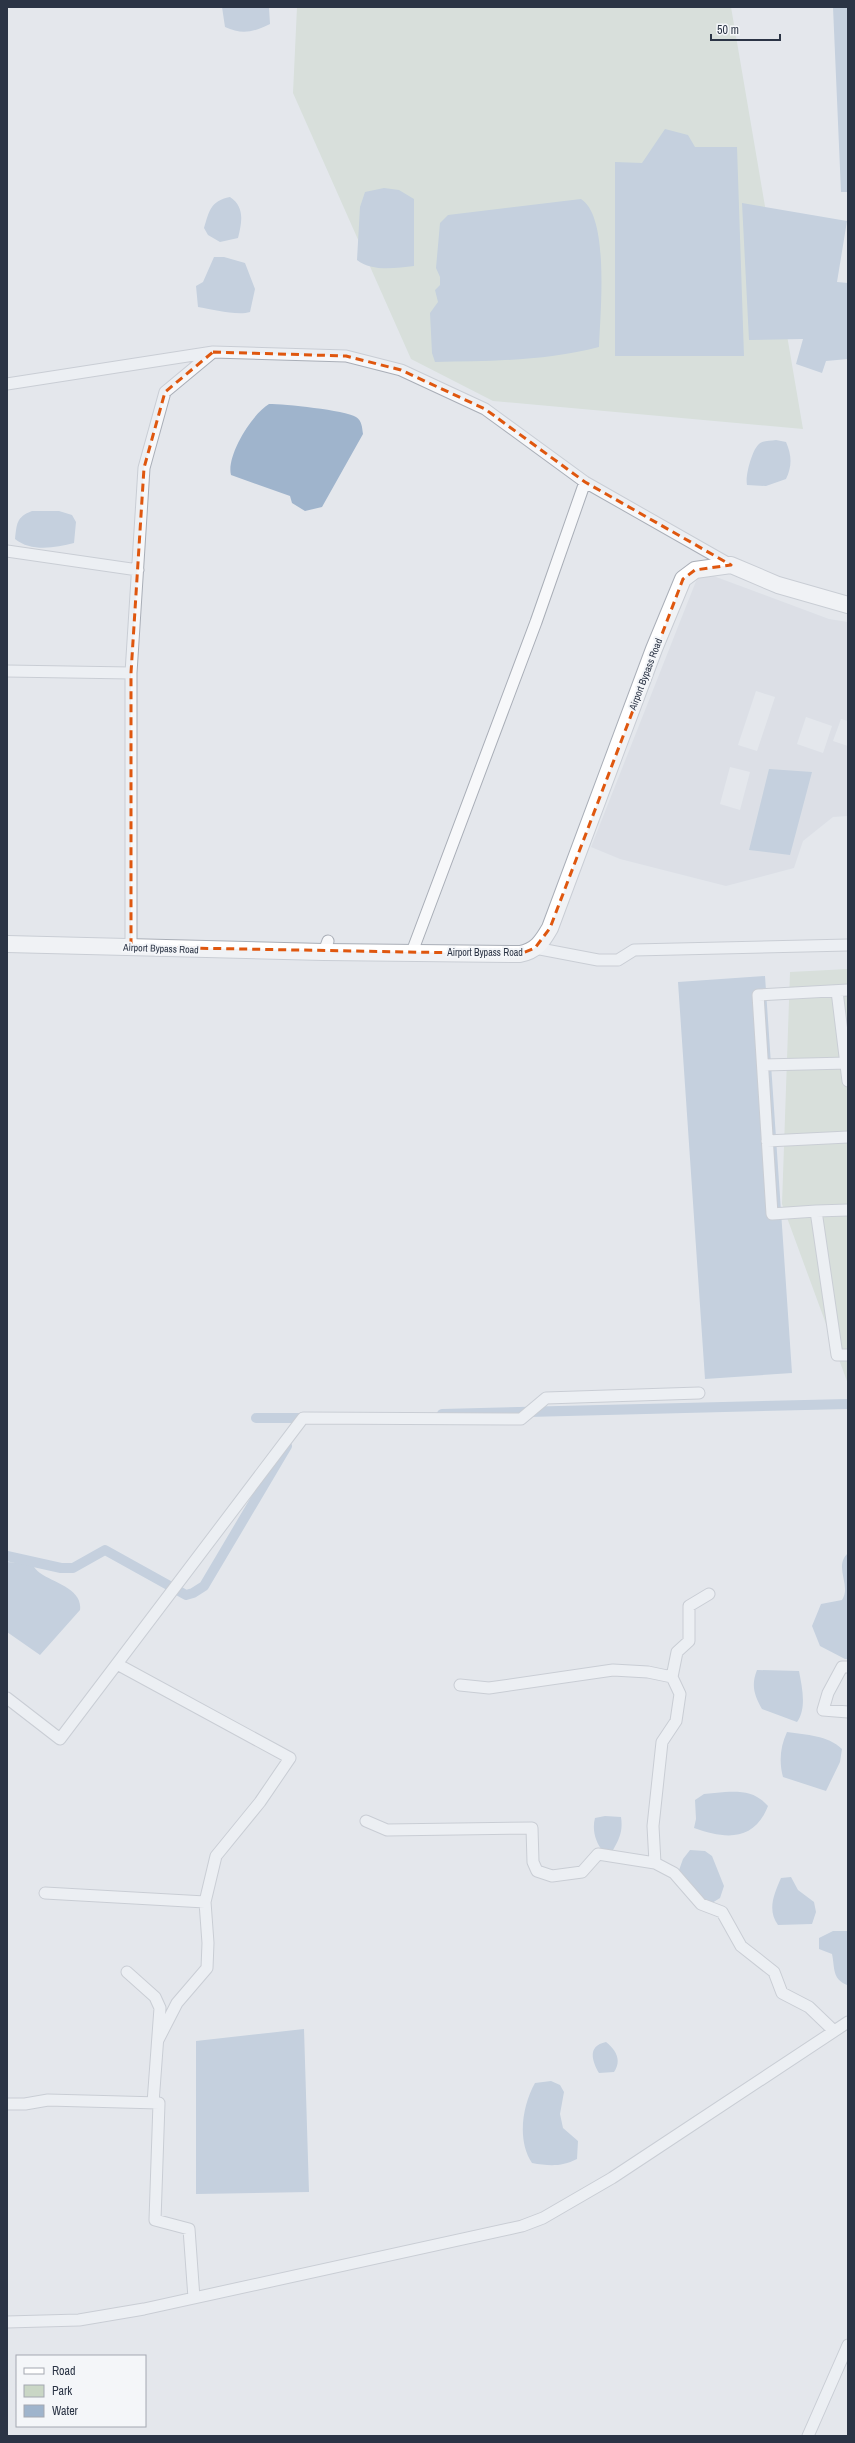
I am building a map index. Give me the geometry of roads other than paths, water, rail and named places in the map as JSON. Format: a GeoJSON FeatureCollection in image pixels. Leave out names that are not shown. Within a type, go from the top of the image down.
{"type":"FeatureCollection","features":[{"type":"Feature","properties":{"kind":"street"},"geometry":{"type":"LineString","coordinates":[[131,947],[131,673],[144,468],[165,392],[213,352]]}},
{"type":"Feature","properties":{"kind":"street"},"geometry":{"type":"LineString","coordinates":[[7,384],[213,352],[346,356],[401,370],[484,409],[585,482],[731,565],[778,585],[848,605]]}},
{"type":"Feature","properties":{"kind":"street"},"geometry":{"type":"LineString","coordinates":[[412,952],[536,622],[585,482]]}},
{"type":"Feature","properties":{"kind":"street"},"geometry":{"type":"LineString","coordinates":[[7,551],[138,570]]}},
{"type":"Feature","properties":{"kind":"street","name":"Airport Bypass Road"},"geometry":{"type":"LineString","coordinates":[[7,944],[131,947],[326,946],[412,952],[520,954],[535,948],[550,928],[654,649],[683,579],[695,570],[731,565]]}},
{"type":"Feature","properties":{"kind":"street"},"geometry":{"type":"LineString","coordinates":[[7,671],[131,673]]}},
{"type":"Feature","properties":{"kind":"street"},"geometry":{"type":"LineString","coordinates":[[535,948],[598,960],[618,960],[634,950],[848,945]]}},
{"type":"Feature","properties":{"kind":"street"},"geometry":{"type":"LineString","coordinates":[[848,990],[758,995],[772,1214],[848,1210]]}},
{"type":"Feature","properties":{"kind":"street"},"geometry":{"type":"LineString","coordinates":[[836,991],[847,1063],[848,1081]]}},
{"type":"Feature","properties":{"kind":"street"},"geometry":{"type":"LineString","coordinates":[[762,1065],[847,1063]]}},
{"type":"Feature","properties":{"kind":"street"},"geometry":{"type":"LineString","coordinates":[[767,1140],[848,1137]]}},
{"type":"Feature","properties":{"kind":"street"},"geometry":{"type":"LineString","coordinates":[[816,1211],[837,1355],[848,1355]]}},
{"type":"Feature","properties":{"kind":"street"},"geometry":{"type":"LineString","coordinates":[[7,1698],[60,1739],[303,1418],[521,1419],[546,1398],[699,1393]]}},
{"type":"Feature","properties":{"kind":"street"},"geometry":{"type":"LineString","coordinates":[[655,1863],[653,1826],[662,1742],[676,1721],[680,1694],[672,1677],[677,1652],[689,1641],[689,1606],[708,1594]]}},
{"type":"Feature","properties":{"kind":"street"},"geometry":{"type":"LineString","coordinates":[[117,1664],[290,1758],[260,1802],[216,1856],[205,1902],[208,1943],[207,1968],[177,2003],[158,2040]]}},
{"type":"Feature","properties":{"kind":"street"},"geometry":{"type":"LineString","coordinates":[[848,1667],[842,1667],[828,1693],[823,1710],[848,1712]]}},
{"type":"Feature","properties":{"kind":"street"},"geometry":{"type":"LineString","coordinates":[[460,1685],[489,1688],[613,1670],[648,1672],[672,1677]]}},
{"type":"Feature","properties":{"kind":"street"},"geometry":{"type":"LineString","coordinates":[[366,1821],[388,1830],[532,1828],[533,1862],[537,1871],[552,1876],[582,1872],[598,1854],[655,1863],[674,1873],[701,1904],[722,1912],[741,1946],[774,1972],[782,1993],[809,2007],[834,2031]]}},
{"type":"Feature","properties":{"kind":"street"},"geometry":{"type":"LineString","coordinates":[[45,1893],[205,1902]]}},
{"type":"Feature","properties":{"kind":"street"},"geometry":{"type":"LineString","coordinates":[[127,1972],[155,1997],[160,2008],[153,2103]]}},
{"type":"Feature","properties":{"kind":"street"},"geometry":{"type":"LineString","coordinates":[[7,2322],[79,2320],[194,2298],[522,2226],[543,2218],[612,2178],[848,2022]]}},
{"type":"Feature","properties":{"kind":"street"},"geometry":{"type":"LineString","coordinates":[[7,2104],[25,2104],[48,2100],[159,2103],[155,2220],[189,2228],[194,2298]]}},
{"type":"Feature","properties":{"kind":"street"},"geometry":{"type":"LineString","coordinates":[[808,2436],[848,2345]]}},
{"type":"Feature","properties":{"kind":"water"},"geometry":{"type":"Polygon","coordinates":[[[222,7],[269,7],[270,24],[248,32],[237,31],[225,27],[222,7]]]}},
{"type":"Feature","properties":{"kind":"water"},"geometry":{"type":"Polygon","coordinates":[[[833,7],[848,7],[848,192],[841,192],[833,7]]]}},
{"type":"Feature","properties":{"kind":"water"},"geometry":{"type":"Polygon","coordinates":[[[665,129],[688,135],[695,147],[737,147],[744,356],[615,356],[615,162],[642,163],[665,129]]]}},
{"type":"Feature","properties":{"kind":"water"},"geometry":{"type":"Polygon","coordinates":[[[384,188],[399,190],[414,199],[414,266],[377,268],[363,264],[357,260],[360,207],[365,192],[384,188]]]}},
{"type":"Feature","properties":{"kind":"water"},"geometry":{"type":"Polygon","coordinates":[[[230,197],[238,205],[241,215],[238,238],[220,242],[208,235],[204,228],[209,212],[214,204],[230,197]]]}},
{"type":"Feature","properties":{"kind":"water"},"geometry":{"type":"Polygon","coordinates":[[[581,199],[590,209],[596,225],[600,245],[601,291],[599,347],[579,352],[538,358],[497,361],[435,362],[432,353],[430,313],[438,302],[435,290],[440,285],[440,277],[436,268],[440,223],[448,215],[581,199]]]}},
{"type":"Feature","properties":{"kind":"water"},"geometry":{"type":"Polygon","coordinates":[[[742,203],[847,221],[837,282],[848,283],[848,359],[826,361],[822,373],[796,364],[803,339],[749,340],[742,203]]]}},
{"type":"Feature","properties":{"kind":"water"},"geometry":{"type":"Polygon","coordinates":[[[214,257],[224,257],[245,263],[255,289],[250,312],[232,313],[198,307],[196,286],[203,282],[214,257]]]}},
{"type":"Feature","properties":{"kind":"water"},"geometry":{"type":"Polygon","coordinates":[[[269,404],[300,406],[340,412],[350,414],[361,422],[363,434],[322,507],[305,511],[292,503],[290,496],[231,475],[230,467],[236,447],[248,426],[262,409],[269,404]]]}},
{"type":"Feature","properties":{"kind":"water"},"geometry":{"type":"Polygon","coordinates":[[[776,440],[786,442],[789,452],[790,465],[786,479],[766,486],[747,485],[748,470],[751,458],[756,448],[762,442],[776,440]]]}},
{"type":"Feature","properties":{"kind":"water"},"geometry":{"type":"Polygon","coordinates":[[[32,511],[59,511],[72,515],[76,522],[74,543],[43,548],[28,546],[15,539],[18,522],[23,516],[32,511]]]}},
{"type":"Feature","properties":{"kind":"water"},"geometry":{"type":"Polygon","coordinates":[[[769,769],[812,772],[790,855],[749,850],[769,769]]]}},
{"type":"Feature","properties":{"kind":"water"},"geometry":{"type":"Polygon","coordinates":[[[765,976],[792,1373],[705,1379],[678,982],[765,976]]]}},
{"type":"Feature","properties":{"kind":"water"},"geometry":{"type":"Polygon","coordinates":[[[848,1553],[848,1659],[845,1659],[820,1646],[812,1626],[821,1604],[842,1600],[845,1594],[842,1564],[848,1553]]]}},
{"type":"Feature","properties":{"kind":"water"},"geometry":{"type":"Polygon","coordinates":[[[7,1562],[32,1564],[40,1573],[66,1587],[77,1597],[80,1603],[80,1610],[40,1655],[7,1632],[7,1562]]]}},
{"type":"Feature","properties":{"kind":"water"},"geometry":{"type":"Polygon","coordinates":[[[757,1670],[799,1671],[803,1704],[797,1722],[762,1709],[754,1690],[754,1680],[757,1670]]]}},
{"type":"Feature","properties":{"kind":"water"},"geometry":{"type":"Polygon","coordinates":[[[787,1732],[823,1738],[836,1744],[842,1749],[840,1762],[826,1791],[783,1777],[781,1754],[787,1732]]]}},
{"type":"Feature","properties":{"kind":"water"},"geometry":{"type":"Polygon","coordinates":[[[743,1792],[759,1798],[768,1806],[762,1818],[747,1832],[737,1835],[717,1834],[694,1828],[696,1819],[695,1800],[704,1794],[743,1792]]]}},
{"type":"Feature","properties":{"kind":"water"},"geometry":{"type":"Polygon","coordinates":[[[605,1816],[621,1817],[622,1826],[619,1838],[613,1850],[603,1851],[596,1840],[594,1827],[595,1818],[605,1816]]]}},
{"type":"Feature","properties":{"kind":"water"},"geometry":{"type":"Polygon","coordinates":[[[690,1850],[705,1851],[712,1856],[724,1886],[720,1898],[712,1903],[703,1899],[678,1873],[683,1859],[690,1850]]]}},
{"type":"Feature","properties":{"kind":"water"},"geometry":{"type":"Polygon","coordinates":[[[791,1877],[798,1890],[814,1902],[816,1912],[812,1924],[778,1925],[775,1919],[772,1908],[776,1890],[781,1878],[791,1877]]]}},
{"type":"Feature","properties":{"kind":"water"},"geometry":{"type":"Polygon","coordinates":[[[833,1931],[848,1931],[847,1985],[842,1983],[836,1976],[832,1954],[819,1949],[819,1938],[833,1931]]]}},
{"type":"Feature","properties":{"kind":"water"},"geometry":{"type":"Polygon","coordinates":[[[304,2029],[309,2192],[196,2194],[196,2041],[304,2029]]]}},
{"type":"Feature","properties":{"kind":"water"},"geometry":{"type":"Polygon","coordinates":[[[606,2042],[613,2048],[618,2059],[618,2063],[614,2072],[599,2073],[594,2064],[593,2054],[596,2047],[606,2042]]]}},
{"type":"Feature","properties":{"kind":"water"},"geometry":{"type":"Polygon","coordinates":[[[551,2081],[560,2085],[564,2092],[560,2114],[563,2128],[578,2141],[577,2159],[571,2162],[555,2165],[544,2165],[532,2163],[527,2154],[524,2144],[523,2123],[527,2102],[535,2083],[551,2081]]]}},
{"type":"Feature","properties":{"kind":"waterway"},"geometry":{"type":"LineString","coordinates":[[442,1414],[848,1404]]}},
{"type":"Feature","properties":{"kind":"waterway"},"geometry":{"type":"LineString","coordinates":[[256,1418],[310,1418]]}},
{"type":"Feature","properties":{"kind":"waterway"},"geometry":{"type":"LineString","coordinates":[[7,1556],[61,1568],[73,1568],[105,1550],[186,1595],[193,1593],[204,1586],[287,1446]]}}]}
